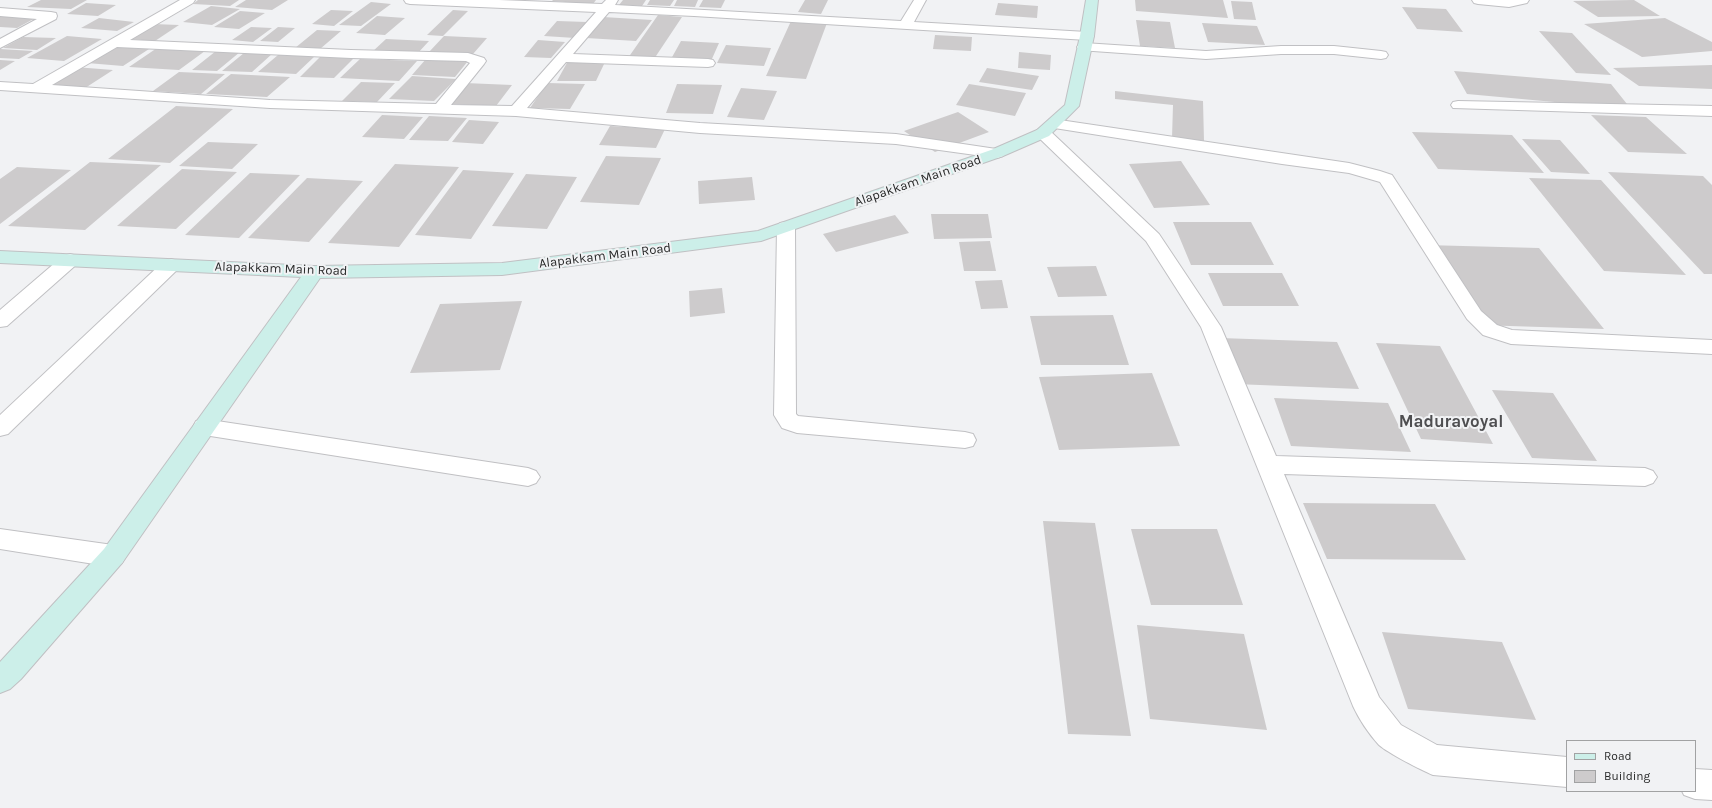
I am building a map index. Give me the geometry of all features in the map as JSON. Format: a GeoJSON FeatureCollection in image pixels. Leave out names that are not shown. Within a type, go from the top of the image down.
{"type":"FeatureCollection","features":[{"type":"Feature","properties":{"kind":"main road","name":"Alapakkam Main Road"},"geometry":{"type":"LineString","coordinates":[[0,257],[314,272],[502,269],[761,236],[997,154],[1048,128],[1072,106],[1086,42],[1092,0]]}},
{"type":"Feature","properties":{"kind":"main road"},"geometry":{"type":"LineString","coordinates":[[0,680],[11,670],[113,556],[314,272]]}},
{"type":"Feature","properties":{"kind":"street"},"geometry":{"type":"LineString","coordinates":[[35,89],[189,0]]}},
{"type":"Feature","properties":{"kind":"street"},"geometry":{"type":"LineString","coordinates":[[410,0],[609,4],[906,24],[1206,55],[1289,50],[1334,50],[1381,55]]}},
{"type":"Feature","properties":{"kind":"street"},"geometry":{"type":"LineString","coordinates":[[906,24],[920,0]]}},
{"type":"Feature","properties":{"kind":"street"},"geometry":{"type":"LineString","coordinates":[[1478,0],[1509,3],[1523,0]]}},
{"type":"Feature","properties":{"kind":"street"},"geometry":{"type":"LineString","coordinates":[[516,111],[609,4]]}},
{"type":"Feature","properties":{"kind":"street"},"geometry":{"type":"LineString","coordinates":[[0,12],[51,16],[0,44]]}},
{"type":"Feature","properties":{"kind":"street"},"geometry":{"type":"LineString","coordinates":[[115,43],[351,54],[468,57],[479,61],[440,109]]}},
{"type":"Feature","properties":{"kind":"street"},"geometry":{"type":"LineString","coordinates":[[562,58],[708,63]]}},
{"type":"Feature","properties":{"kind":"street"},"geometry":{"type":"LineString","coordinates":[[0,86],[270,104],[516,111],[700,128],[896,138],[997,154]]}},
{"type":"Feature","properties":{"kind":"street"},"geometry":{"type":"LineString","coordinates":[[1458,105],[1712,111]]}},
{"type":"Feature","properties":{"kind":"street"},"geometry":{"type":"LineString","coordinates":[[1048,128],[1355,168],[1372,173],[1386,179],[1474,315],[1490,330],[1511,337],[1712,347]]}},
{"type":"Feature","properties":{"kind":"street"},"geometry":{"type":"LineString","coordinates":[[1048,128],[1153,238],[1211,327],[1368,706],[1390,735],[1433,760],[1566,772]]}},
{"type":"Feature","properties":{"kind":"street"},"geometry":{"type":"LineString","coordinates":[[786,227],[785,416],[790,422],[797,425],[965,440]]}},
{"type":"Feature","properties":{"kind":"street"},"geometry":{"type":"LineString","coordinates":[[0,321],[70,260]]}},
{"type":"Feature","properties":{"kind":"street"},"geometry":{"type":"LineString","coordinates":[[0,428],[171,265]]}},
{"type":"Feature","properties":{"kind":"street"},"geometry":{"type":"LineString","coordinates":[[204,427],[528,477]]}},
{"type":"Feature","properties":{"kind":"street"},"geometry":{"type":"LineString","coordinates":[[1268,465],[1645,476]]}},
{"type":"Feature","properties":{"kind":"street"},"geometry":{"type":"LineString","coordinates":[[0,539],[113,556]]}},
{"type":"Feature","properties":{"kind":"street"},"geometry":{"type":"LineString","coordinates":[[1696,784],[1712,785]]}},
{"type":"Feature","properties":{"kind":"building"},"geometry":{"type":"Polygon","coordinates":[[[41,0],[87,0],[71,9],[27,7],[41,0]]]}},
{"type":"Feature","properties":{"kind":"building"},"geometry":{"type":"Polygon","coordinates":[[[198,0],[239,0],[230,6],[193,4],[198,0]]]}},
{"type":"Feature","properties":{"kind":"building"},"geometry":{"type":"Polygon","coordinates":[[[246,0],[288,0],[272,10],[235,7],[246,0]]]}},
{"type":"Feature","properties":{"kind":"building"},"geometry":{"type":"Polygon","coordinates":[[[596,0],[593,4],[552,1],[596,0]]]}},
{"type":"Feature","properties":{"kind":"building"},"geometry":{"type":"Polygon","coordinates":[[[623,0],[646,0],[642,6],[619,5],[623,0]]]}},
{"type":"Feature","properties":{"kind":"building"},"geometry":{"type":"Polygon","coordinates":[[[650,0],[674,0],[670,6],[647,5],[650,0]]]}},
{"type":"Feature","properties":{"kind":"building"},"geometry":{"type":"Polygon","coordinates":[[[677,0],[698,0],[695,7],[674,6],[677,0]]]}},
{"type":"Feature","properties":{"kind":"building"},"geometry":{"type":"Polygon","coordinates":[[[703,0],[725,0],[721,8],[699,7],[703,0]]]}},
{"type":"Feature","properties":{"kind":"building"},"geometry":{"type":"Polygon","coordinates":[[[805,0],[828,0],[821,14],[798,12],[805,0]]]}},
{"type":"Feature","properties":{"kind":"building"},"geometry":{"type":"Polygon","coordinates":[[[1135,0],[1223,0],[1228,18],[1136,11],[1135,0]]]}},
{"type":"Feature","properties":{"kind":"building"},"geometry":{"type":"Polygon","coordinates":[[[1634,0],[1660,16],[1598,17],[1573,1],[1634,0]]]}},
{"type":"Feature","properties":{"kind":"building"},"geometry":{"type":"Polygon","coordinates":[[[1231,1],[1252,2],[1256,20],[1234,19],[1231,1]]]}},
{"type":"Feature","properties":{"kind":"building"},"geometry":{"type":"Polygon","coordinates":[[[371,2],[391,4],[361,26],[339,25],[371,2]]]}},
{"type":"Feature","properties":{"kind":"building"},"geometry":{"type":"Polygon","coordinates":[[[86,3],[116,5],[98,16],[67,14],[86,3]]]}},
{"type":"Feature","properties":{"kind":"building"},"geometry":{"type":"Polygon","coordinates":[[[998,3],[1038,6],[1037,18],[995,15],[998,3]]]}},
{"type":"Feature","properties":{"kind":"building"},"geometry":{"type":"Polygon","coordinates":[[[211,6],[240,9],[212,25],[183,22],[211,6]]]}},
{"type":"Feature","properties":{"kind":"building"},"geometry":{"type":"Polygon","coordinates":[[[1402,7],[1446,9],[1463,32],[1417,29],[1402,7]]]}},
{"type":"Feature","properties":{"kind":"building"},"geometry":{"type":"Polygon","coordinates":[[[331,10],[353,11],[334,26],[312,24],[331,10]]]}},
{"type":"Feature","properties":{"kind":"building"},"geometry":{"type":"Polygon","coordinates":[[[453,10],[468,11],[443,36],[427,35],[453,10]]]}},
{"type":"Feature","properties":{"kind":"building"},"geometry":{"type":"Polygon","coordinates":[[[240,11],[265,13],[239,29],[214,27],[240,11]]]}},
{"type":"Feature","properties":{"kind":"building"},"geometry":{"type":"Polygon","coordinates":[[[0,14],[39,16],[17,28],[0,27],[0,14]]]}},
{"type":"Feature","properties":{"kind":"building"},"geometry":{"type":"Polygon","coordinates":[[[658,15],[682,17],[654,59],[628,58],[658,15]]]}},
{"type":"Feature","properties":{"kind":"building"},"geometry":{"type":"Polygon","coordinates":[[[377,16],[405,18],[385,35],[356,33],[377,16]]]}},
{"type":"Feature","properties":{"kind":"building"},"geometry":{"type":"Polygon","coordinates":[[[603,17],[652,20],[636,41],[586,38],[603,17]]]}},
{"type":"Feature","properties":{"kind":"building"},"geometry":{"type":"Polygon","coordinates":[[[99,18],[134,22],[117,31],[81,28],[99,18]]]}},
{"type":"Feature","properties":{"kind":"building"},"geometry":{"type":"Polygon","coordinates":[[[1665,18],[1712,42],[1712,51],[1642,57],[1584,24],[1665,18]]]}},
{"type":"Feature","properties":{"kind":"building"},"geometry":{"type":"Polygon","coordinates":[[[1136,20],[1170,22],[1175,48],[1140,46],[1136,20]]]}},
{"type":"Feature","properties":{"kind":"building"},"geometry":{"type":"Polygon","coordinates":[[[557,21],[587,22],[575,38],[544,36],[557,21]]]}},
{"type":"Feature","properties":{"kind":"building"},"geometry":{"type":"Polygon","coordinates":[[[791,21],[827,23],[806,79],[766,76],[791,21]]]}},
{"type":"Feature","properties":{"kind":"building"},"geometry":{"type":"Polygon","coordinates":[[[1202,23],[1257,26],[1265,45],[1208,42],[1202,23]]]}},
{"type":"Feature","properties":{"kind":"building"},"geometry":{"type":"Polygon","coordinates":[[[153,24],[179,25],[155,41],[129,39],[153,24]]]}},
{"type":"Feature","properties":{"kind":"building"},"geometry":{"type":"Polygon","coordinates":[[[251,27],[272,28],[253,42],[232,40],[251,27]]]}},
{"type":"Feature","properties":{"kind":"building"},"geometry":{"type":"Polygon","coordinates":[[[278,27],[295,28],[278,42],[260,41],[278,27]]]}},
{"type":"Feature","properties":{"kind":"building"},"geometry":{"type":"Polygon","coordinates":[[[317,30],[341,31],[320,49],[295,48],[317,30]]]}},
{"type":"Feature","properties":{"kind":"building"},"geometry":{"type":"Polygon","coordinates":[[[1539,31],[1572,33],[1611,75],[1576,73],[1539,31]]]}},
{"type":"Feature","properties":{"kind":"building"},"geometry":{"type":"Polygon","coordinates":[[[935,35],[972,37],[971,51],[933,49],[935,35]]]}},
{"type":"Feature","properties":{"kind":"building"},"geometry":{"type":"Polygon","coordinates":[[[67,36],[102,39],[64,61],[27,58],[67,36]]]}},
{"type":"Feature","properties":{"kind":"building"},"geometry":{"type":"Polygon","coordinates":[[[444,36],[487,38],[473,54],[429,52],[444,36]]]}},
{"type":"Feature","properties":{"kind":"building"},"geometry":{"type":"Polygon","coordinates":[[[23,37],[56,38],[37,50],[3,48],[23,37]]]}},
{"type":"Feature","properties":{"kind":"building"},"geometry":{"type":"Polygon","coordinates":[[[386,39],[429,41],[417,54],[372,52],[386,39]]]}},
{"type":"Feature","properties":{"kind":"building"},"geometry":{"type":"Polygon","coordinates":[[[538,40],[565,42],[551,58],[524,57],[538,40]]]}},
{"type":"Feature","properties":{"kind":"building"},"geometry":{"type":"Polygon","coordinates":[[[681,41],[719,43],[711,61],[671,59],[681,41]]]}},
{"type":"Feature","properties":{"kind":"building"},"geometry":{"type":"Polygon","coordinates":[[[726,45],[771,48],[764,66],[717,63],[726,45]]]}},
{"type":"Feature","properties":{"kind":"building"},"geometry":{"type":"Polygon","coordinates":[[[113,47],[149,49],[123,66],[87,63],[113,47]]]}},
{"type":"Feature","properties":{"kind":"building"},"geometry":{"type":"Polygon","coordinates":[[[157,48],[205,51],[179,70],[129,67],[157,48]]]}},
{"type":"Feature","properties":{"kind":"building"},"geometry":{"type":"Polygon","coordinates":[[[0,49],[33,51],[19,59],[0,58],[0,49]]]}},
{"type":"Feature","properties":{"kind":"building"},"geometry":{"type":"Polygon","coordinates":[[[216,51],[240,52],[217,71],[192,70],[216,51]]]}},
{"type":"Feature","properties":{"kind":"building"},"geometry":{"type":"Polygon","coordinates":[[[1019,52],[1051,55],[1050,70],[1018,68],[1019,52]]]}},
{"type":"Feature","properties":{"kind":"building"},"geometry":{"type":"Polygon","coordinates":[[[244,53],[272,54],[252,72],[222,71],[244,53]]]}},
{"type":"Feature","properties":{"kind":"building"},"geometry":{"type":"Polygon","coordinates":[[[278,55],[315,56],[296,74],[258,72],[278,55]]]}},
{"type":"Feature","properties":{"kind":"building"},"geometry":{"type":"Polygon","coordinates":[[[320,57],[354,58],[334,78],[300,77],[320,57]]]}},
{"type":"Feature","properties":{"kind":"building"},"geometry":{"type":"Polygon","coordinates":[[[360,59],[417,61],[399,81],[340,78],[360,59]]]}},
{"type":"Feature","properties":{"kind":"building"},"geometry":{"type":"Polygon","coordinates":[[[426,59],[468,61],[455,77],[412,75],[426,59]]]}},
{"type":"Feature","properties":{"kind":"building"},"geometry":{"type":"Polygon","coordinates":[[[0,60],[15,61],[0,70],[0,60]]]}},
{"type":"Feature","properties":{"kind":"building"},"geometry":{"type":"Polygon","coordinates":[[[568,61],[605,62],[596,81],[557,81],[568,61]]]}},
{"type":"Feature","properties":{"kind":"building"},"geometry":{"type":"Polygon","coordinates":[[[1712,65],[1712,89],[1639,86],[1613,68],[1712,65]]]}},
{"type":"Feature","properties":{"kind":"building"},"geometry":{"type":"Polygon","coordinates":[[[75,67],[113,70],[82,90],[42,87],[75,67]]]}},
{"type":"Feature","properties":{"kind":"building"},"geometry":{"type":"Polygon","coordinates":[[[987,68],[1039,76],[1032,90],[979,82],[987,68]]]}},
{"type":"Feature","properties":{"kind":"building"},"geometry":{"type":"Polygon","coordinates":[[[1454,71],[1611,84],[1631,109],[1467,94],[1454,71]]]}},
{"type":"Feature","properties":{"kind":"building"},"geometry":{"type":"Polygon","coordinates":[[[179,72],[225,74],[201,94],[153,91],[179,72]]]}},
{"type":"Feature","properties":{"kind":"building"},"geometry":{"type":"Polygon","coordinates":[[[231,74],[290,77],[267,97],[206,94],[231,74]]]}},
{"type":"Feature","properties":{"kind":"building"},"geometry":{"type":"Polygon","coordinates":[[[412,76],[456,79],[434,101],[389,99],[412,76]]]}},
{"type":"Feature","properties":{"kind":"building"},"geometry":{"type":"Polygon","coordinates":[[[361,82],[395,83],[377,102],[342,101],[361,82]]]}},
{"type":"Feature","properties":{"kind":"building"},"geometry":{"type":"Polygon","coordinates":[[[465,83],[512,85],[496,106],[448,104],[465,83]]]}},
{"type":"Feature","properties":{"kind":"building"},"geometry":{"type":"Polygon","coordinates":[[[547,83],[585,84],[570,109],[530,108],[547,83]]]}},
{"type":"Feature","properties":{"kind":"building"},"geometry":{"type":"Polygon","coordinates":[[[677,84],[722,85],[713,114],[666,113],[677,84]]]}},
{"type":"Feature","properties":{"kind":"building"},"geometry":{"type":"Polygon","coordinates":[[[969,84],[1026,93],[1015,116],[956,105],[969,84]]]}},
{"type":"Feature","properties":{"kind":"building"},"geometry":{"type":"Polygon","coordinates":[[[741,88],[777,91],[764,120],[727,117],[741,88]]]}},
{"type":"Feature","properties":{"kind":"building"},"geometry":{"type":"Polygon","coordinates":[[[1115,91],[1203,101],[1204,141],[1172,138],[1173,105],[1115,99],[1115,91]]]}},
{"type":"Feature","properties":{"kind":"building"},"geometry":{"type":"Polygon","coordinates":[[[176,106],[233,109],[170,163],[108,159],[176,106]]]}},
{"type":"Feature","properties":{"kind":"building"},"geometry":{"type":"Polygon","coordinates":[[[958,112],[989,132],[935,152],[904,131],[958,112]]]}},
{"type":"Feature","properties":{"kind":"building"},"geometry":{"type":"Polygon","coordinates":[[[382,115],[423,117],[404,139],[362,137],[382,115]]]}},
{"type":"Feature","properties":{"kind":"building"},"geometry":{"type":"Polygon","coordinates":[[[1591,115],[1646,117],[1687,154],[1628,152],[1591,115]]]}},
{"type":"Feature","properties":{"kind":"building"},"geometry":{"type":"Polygon","coordinates":[[[429,116],[467,118],[448,141],[409,140],[429,116]]]}},
{"type":"Feature","properties":{"kind":"building"},"geometry":{"type":"Polygon","coordinates":[[[469,120],[499,122],[483,144],[452,142],[469,120]]]}},
{"type":"Feature","properties":{"kind":"building"},"geometry":{"type":"Polygon","coordinates":[[[610,126],[665,129],[656,148],[599,145],[610,126]]]}},
{"type":"Feature","properties":{"kind":"building"},"geometry":{"type":"Polygon","coordinates":[[[1412,132],[1512,135],[1544,173],[1438,169],[1412,132]]]}},
{"type":"Feature","properties":{"kind":"building"},"geometry":{"type":"Polygon","coordinates":[[[1522,139],[1560,140],[1590,174],[1551,172],[1522,139]]]}},
{"type":"Feature","properties":{"kind":"building"},"geometry":{"type":"Polygon","coordinates":[[[208,142],[258,144],[232,169],[179,166],[208,142]]]}},
{"type":"Feature","properties":{"kind":"building"},"geometry":{"type":"Polygon","coordinates":[[[606,156],[661,158],[639,205],[580,202],[606,156]]]}},
{"type":"Feature","properties":{"kind":"building"},"geometry":{"type":"Polygon","coordinates":[[[1181,161],[1210,205],[1154,208],[1129,164],[1181,161]]]}},
{"type":"Feature","properties":{"kind":"building"},"geometry":{"type":"Polygon","coordinates":[[[90,162],[161,165],[85,230],[8,226],[90,162]]]}},
{"type":"Feature","properties":{"kind":"building"},"geometry":{"type":"Polygon","coordinates":[[[395,164],[459,167],[399,247],[328,243],[395,164]]]}},
{"type":"Feature","properties":{"kind":"building"},"geometry":{"type":"Polygon","coordinates":[[[17,167],[71,170],[0,224],[0,179],[17,167]]]}},
{"type":"Feature","properties":{"kind":"building"},"geometry":{"type":"Polygon","coordinates":[[[182,169],[237,172],[176,229],[117,226],[182,169]]]}},
{"type":"Feature","properties":{"kind":"building"},"geometry":{"type":"Polygon","coordinates":[[[463,170],[514,173],[471,239],[415,235],[463,170]]]}},
{"type":"Feature","properties":{"kind":"building"},"geometry":{"type":"Polygon","coordinates":[[[1608,172],[1703,176],[1712,185],[1712,274],[1704,274],[1608,172]]]}},
{"type":"Feature","properties":{"kind":"building"},"geometry":{"type":"Polygon","coordinates":[[[250,173],[300,175],[239,238],[185,235],[250,173]]]}},
{"type":"Feature","properties":{"kind":"building"},"geometry":{"type":"Polygon","coordinates":[[[526,174],[577,177],[547,229],[492,226],[526,174]]]}},
{"type":"Feature","properties":{"kind":"building"},"geometry":{"type":"Polygon","coordinates":[[[752,177],[755,200],[699,204],[698,181],[752,177]]]}},
{"type":"Feature","properties":{"kind":"building"},"geometry":{"type":"Polygon","coordinates":[[[307,178],[363,181],[309,242],[248,238],[307,178]]]}},
{"type":"Feature","properties":{"kind":"building"},"geometry":{"type":"Polygon","coordinates":[[[1529,178],[1601,180],[1686,275],[1604,271],[1529,178]]]}},
{"type":"Feature","properties":{"kind":"building"},"geometry":{"type":"Polygon","coordinates":[[[931,214],[988,214],[992,238],[934,239],[931,214]]]}},
{"type":"Feature","properties":{"kind":"building"},"geometry":{"type":"Polygon","coordinates":[[[895,215],[909,233],[836,252],[823,234],[895,215]]]}},
{"type":"Feature","properties":{"kind":"building"},"geometry":{"type":"Polygon","coordinates":[[[1173,222],[1251,222],[1274,265],[1191,265],[1173,222]]]}},
{"type":"Feature","properties":{"kind":"building"},"geometry":{"type":"Polygon","coordinates":[[[990,241],[996,271],[964,271],[959,242],[990,241]]]}},
{"type":"Feature","properties":{"kind":"building"},"geometry":{"type":"Polygon","coordinates":[[[1425,245],[1539,248],[1604,329],[1478,325],[1425,245]]]}},
{"type":"Feature","properties":{"kind":"building"},"geometry":{"type":"Polygon","coordinates":[[[1096,266],[1107,296],[1058,297],[1047,267],[1096,266]]]}},
{"type":"Feature","properties":{"kind":"building"},"geometry":{"type":"Polygon","coordinates":[[[1208,273],[1282,273],[1299,306],[1223,306],[1208,273]]]}},
{"type":"Feature","properties":{"kind":"building"},"geometry":{"type":"Polygon","coordinates":[[[1002,280],[1008,308],[981,309],[975,281],[1002,280]]]}},
{"type":"Feature","properties":{"kind":"building"},"geometry":{"type":"Polygon","coordinates":[[[722,288],[725,313],[690,317],[689,291],[722,288]]]}},
{"type":"Feature","properties":{"kind":"building"},"geometry":{"type":"Polygon","coordinates":[[[522,301],[500,370],[410,373],[440,304],[522,301]]]}},
{"type":"Feature","properties":{"kind":"building"},"geometry":{"type":"Polygon","coordinates":[[[1113,315],[1129,365],[1041,365],[1030,316],[1113,315]]]}},
{"type":"Feature","properties":{"kind":"building"},"geometry":{"type":"Polygon","coordinates":[[[1220,338],[1337,342],[1359,389],[1235,384],[1220,338]]]}},
{"type":"Feature","properties":{"kind":"building"},"geometry":{"type":"Polygon","coordinates":[[[1376,343],[1440,346],[1493,444],[1421,439],[1376,343]]]}},
{"type":"Feature","properties":{"kind":"building"},"geometry":{"type":"Polygon","coordinates":[[[1152,373],[1180,446],[1059,450],[1039,377],[1152,373]]]}},
{"type":"Feature","properties":{"kind":"building"},"geometry":{"type":"Polygon","coordinates":[[[1492,390],[1553,393],[1597,461],[1532,458],[1492,390]]]}},
{"type":"Feature","properties":{"kind":"building"},"geometry":{"type":"Polygon","coordinates":[[[1274,398],[1388,403],[1411,452],[1291,446],[1274,398]]]}},
{"type":"Feature","properties":{"kind":"building"},"geometry":{"type":"Polygon","coordinates":[[[1303,503],[1435,504],[1466,560],[1327,559],[1303,503]]]}},
{"type":"Feature","properties":{"kind":"building"},"geometry":{"type":"Polygon","coordinates":[[[1043,521],[1095,523],[1131,736],[1068,734],[1043,521]]]}},
{"type":"Feature","properties":{"kind":"building"},"geometry":{"type":"Polygon","coordinates":[[[1131,529],[1217,529],[1243,605],[1151,605],[1131,529]]]}},
{"type":"Feature","properties":{"kind":"building"},"geometry":{"type":"Polygon","coordinates":[[[1137,625],[1244,634],[1267,730],[1150,719],[1137,625]]]}},
{"type":"Feature","properties":{"kind":"building"},"geometry":{"type":"Polygon","coordinates":[[[1382,632],[1502,642],[1536,720],[1408,709],[1382,632]]]}},
{"type":"Feature","properties":{"kind":"district","name":"Maduravoyal"},"geometry":{"type":"Point","coordinates":[1451,422]}}]}
